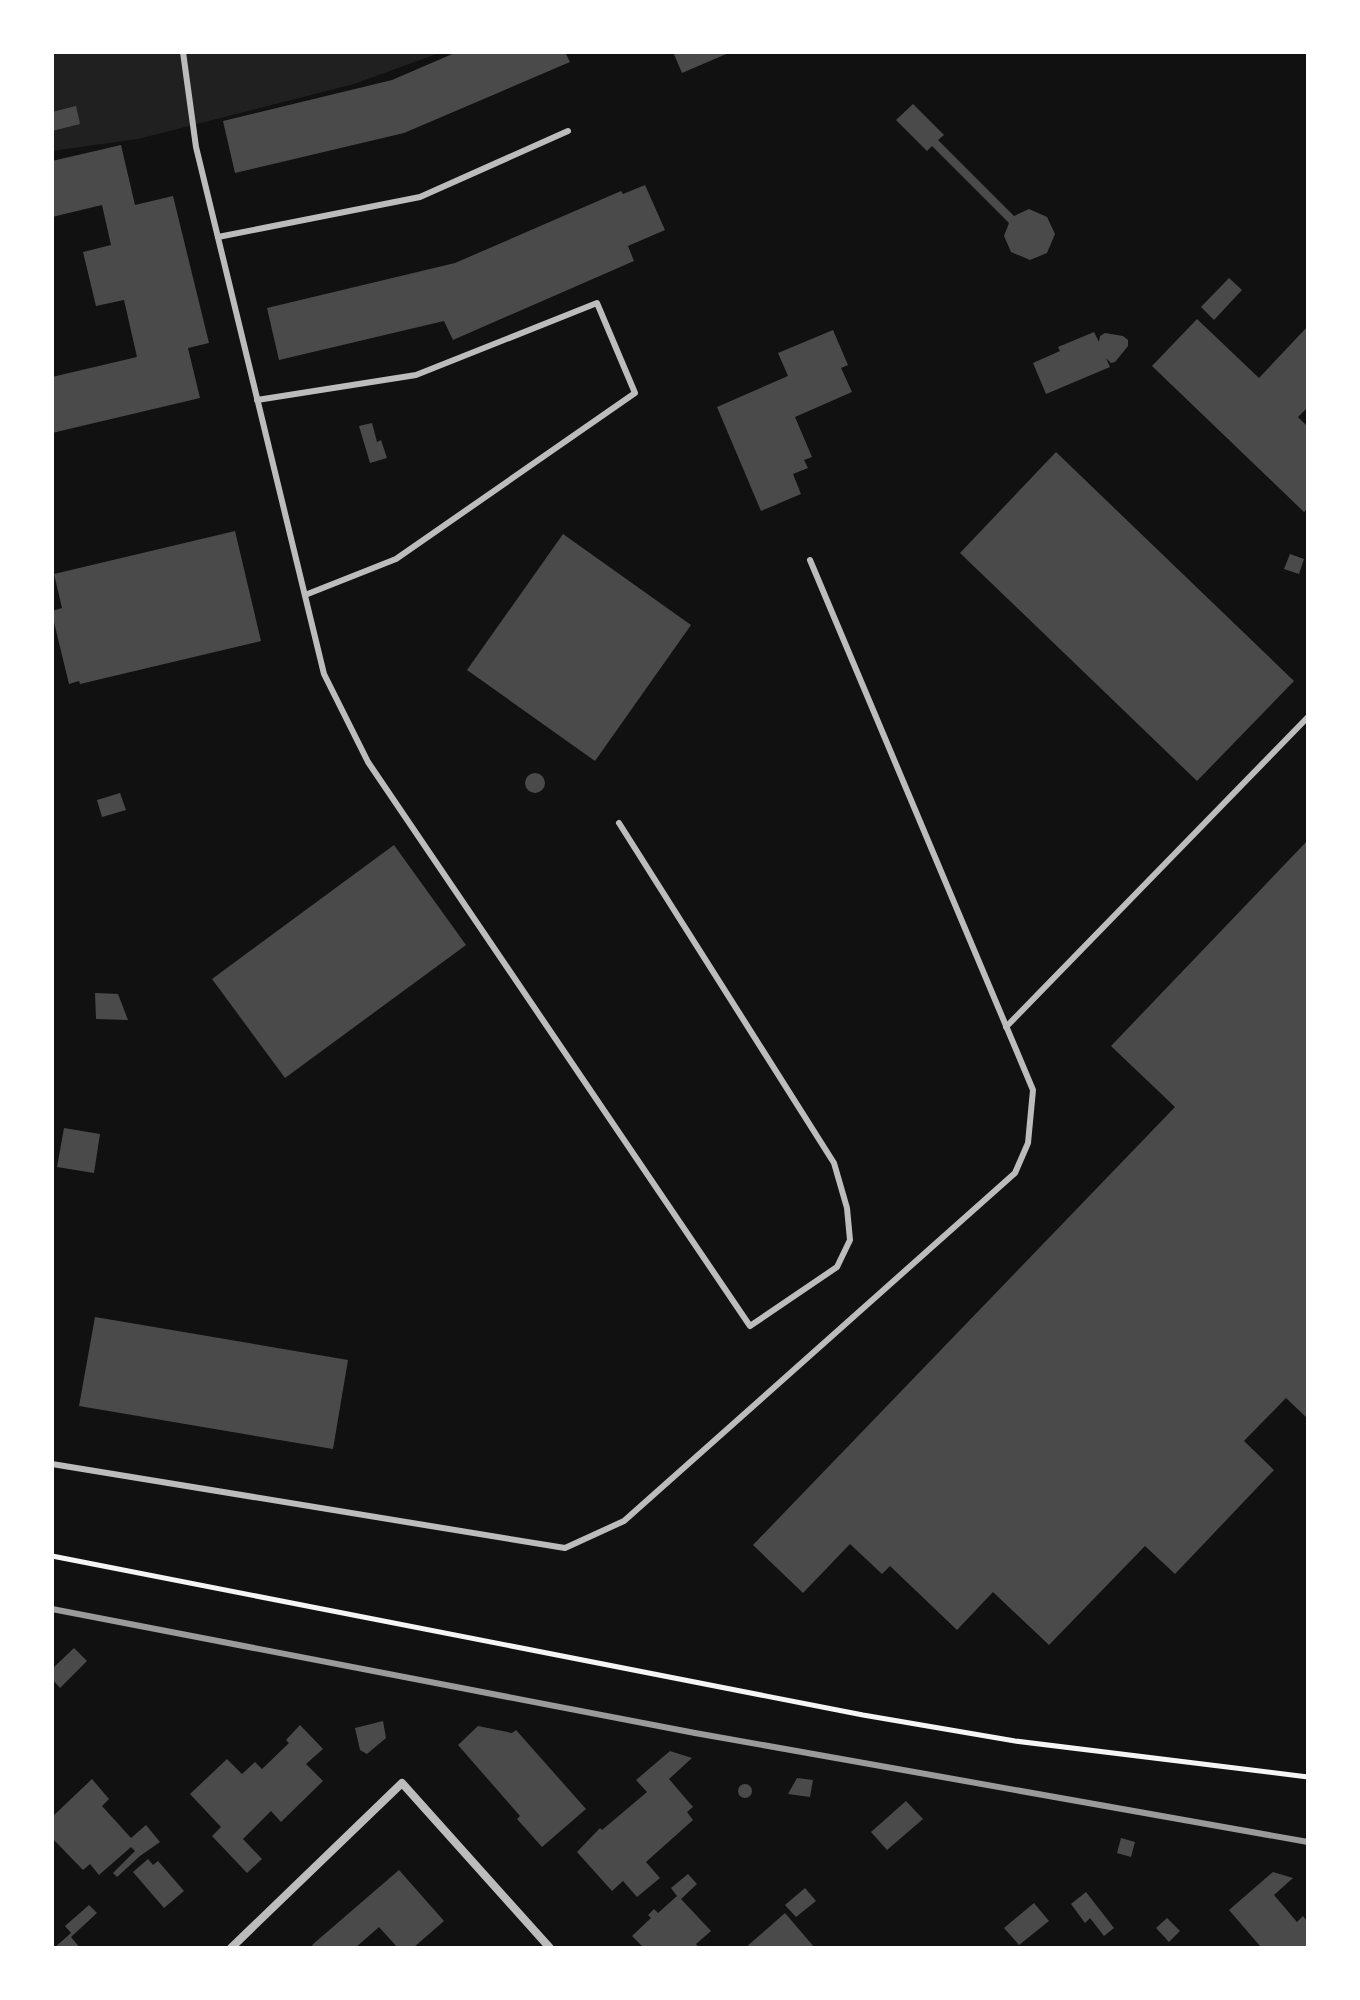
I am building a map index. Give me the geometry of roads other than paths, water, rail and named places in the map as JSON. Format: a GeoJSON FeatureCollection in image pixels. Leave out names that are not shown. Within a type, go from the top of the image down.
{"type":"FeatureCollection","features":[{"type":"Feature","properties":{"kind":"street"},"geometry":{"type":"LineString","coordinates":[[231,1948],[402,1783],[550,1948]]}},
{"type":"Feature","properties":{"kind":"lane"},"geometry":{"type":"LineString","coordinates":[[183,52],[196,147],[324,674],[368,762],[750,1326],[837,1267],[850,1240],[847,1208],[834,1163],[619,823]]}},
{"type":"Feature","properties":{"kind":"lane"},"geometry":{"type":"LineString","coordinates":[[218,237],[420,197],[568,131]]}},
{"type":"Feature","properties":{"kind":"lane"},"geometry":{"type":"LineString","coordinates":[[257,400],[416,375],[597,303],[635,393],[396,559],[305,595]]}},
{"type":"Feature","properties":{"kind":"lane"},"geometry":{"type":"LineString","coordinates":[[52,1464],[565,1548],[624,1521],[1015,1173],[1028,1143],[1033,1090],[810,560]]}},
{"type":"Feature","properties":{"kind":"lane"},"geometry":{"type":"LineString","coordinates":[[1006,1027],[1308,717]]}},
{"type":"Feature","properties":{"kind":"railway"},"geometry":{"type":"LineString","coordinates":[[52,1609],[695,1733],[1308,1842]]}}]}
